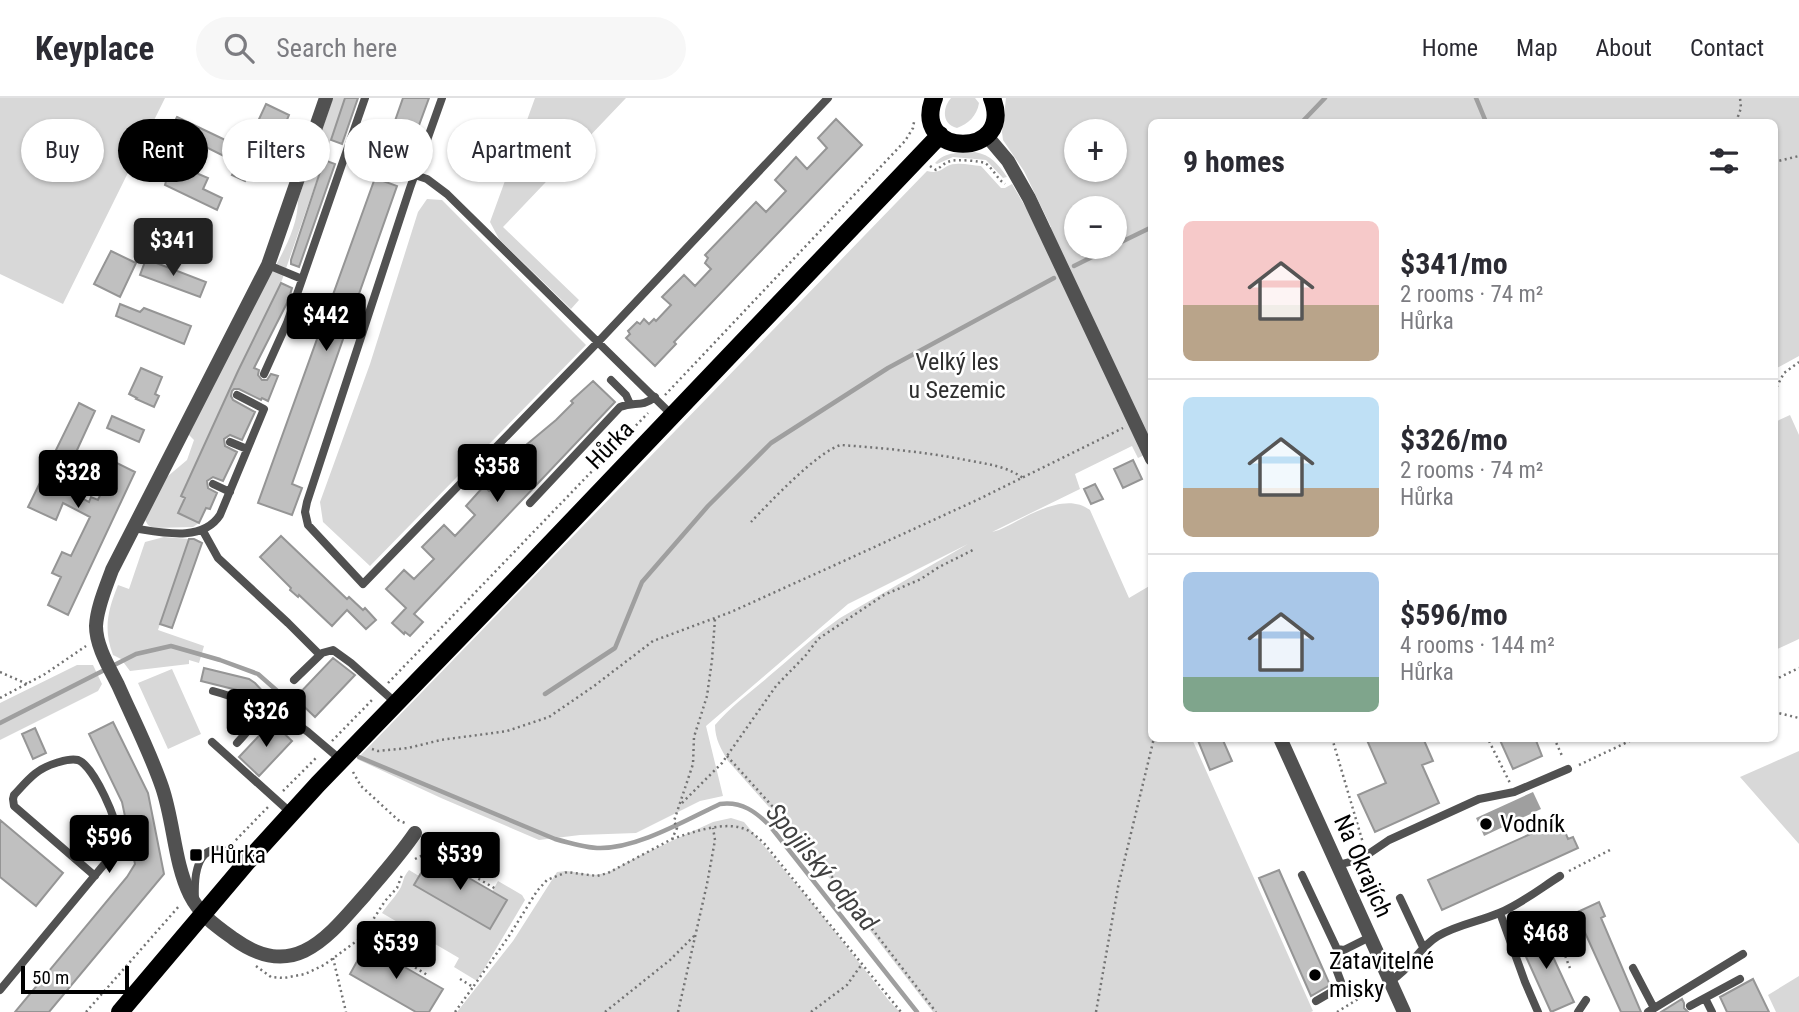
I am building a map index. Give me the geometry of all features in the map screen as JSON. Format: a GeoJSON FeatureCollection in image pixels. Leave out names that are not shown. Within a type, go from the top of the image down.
{"type":"FeatureCollection","features":[{"type":"Feature","properties":{"kind":"main road"},"geometry":{"type":"LineString","coordinates":[[934,98],[931,119],[935,129],[949,142],[964,145],[975,143],[986,135],[993,125],[995,106],[992,98]]}},
{"type":"Feature","properties":{"kind":"main road","name":"Hůrka"},"geometry":{"type":"LineString","coordinates":[[120,1012],[196,904],[247,862],[341,760],[940,135]]}},
{"type":"Feature","properties":{"kind":"street"},"geometry":{"type":"LineString","coordinates":[[326,98],[268,265],[112,569],[96,625],[98,641],[106,661],[163,789],[184,877],[196,904],[212,923],[245,947],[255,953],[275,957],[309,950],[321,942],[398,857],[411,828]]}},
{"type":"Feature","properties":{"kind":"street"},"geometry":{"type":"LineString","coordinates":[[986,135],[1018,176],[1148,450]]}},
{"type":"Feature","properties":{"kind":"street","name":"Na Okrajích"},"geometry":{"type":"LineString","coordinates":[[1282,742],[1404,1012]]}},
{"type":"Feature","properties":{"kind":"lane"},"geometry":{"type":"LineString","coordinates":[[264,374],[287,323],[365,98]]}},
{"type":"Feature","properties":{"kind":"lane"},"geometry":{"type":"LineString","coordinates":[[433,124],[442,98]]}},
{"type":"Feature","properties":{"kind":"lane"},"geometry":{"type":"LineString","coordinates":[[413,182],[305,512],[313,533],[363,584],[598,342],[828,98]]}},
{"type":"Feature","properties":{"kind":"lane"},"geometry":{"type":"LineString","coordinates":[[431,182],[447,194],[672,415]]}},
{"type":"Feature","properties":{"kind":"lane"},"geometry":{"type":"LineString","coordinates":[[268,265],[302,279]]}},
{"type":"Feature","properties":{"kind":"lane"},"geometry":{"type":"LineString","coordinates":[[611,380],[626,394],[630,404]]}},
{"type":"Feature","properties":{"kind":"lane"},"geometry":{"type":"LineString","coordinates":[[132,528],[176,533],[203,531],[216,521],[264,409],[237,395]]}},
{"type":"Feature","properties":{"kind":"lane"},"geometry":{"type":"LineString","coordinates":[[530,503],[620,407],[657,399]]}},
{"type":"Feature","properties":{"kind":"lane"},"geometry":{"type":"LineString","coordinates":[[230,442],[247,449]]}},
{"type":"Feature","properties":{"kind":"lane"},"geometry":{"type":"LineString","coordinates":[[213,484],[230,492]]}},
{"type":"Feature","properties":{"kind":"lane"},"geometry":{"type":"LineString","coordinates":[[203,531],[218,558],[320,655]]}},
{"type":"Feature","properties":{"kind":"lane"},"geometry":{"type":"LineString","coordinates":[[293,680],[320,655],[327,650],[333,650],[396,703]]}},
{"type":"Feature","properties":{"kind":"lane"},"geometry":{"type":"LineString","coordinates":[[213,691],[242,701],[261,718]]}},
{"type":"Feature","properties":{"kind":"lane"},"geometry":{"type":"LineString","coordinates":[[237,743],[269,711],[278,710],[341,760]]}},
{"type":"Feature","properties":{"kind":"lane"},"geometry":{"type":"LineString","coordinates":[[212,742],[291,813]]}},
{"type":"Feature","properties":{"kind":"lane"},"geometry":{"type":"LineString","coordinates":[[0,989],[116,850],[119,844],[112,811],[90,771],[82,762],[71,760],[43,767],[35,772],[15,795],[14,806],[94,876]]}},
{"type":"Feature","properties":{"kind":"lane"},"geometry":{"type":"LineString","coordinates":[[1338,865],[1361,859],[1389,840],[1479,799],[1514,792],[1568,769]]}},
{"type":"Feature","properties":{"kind":"lane"},"geometry":{"type":"LineString","coordinates":[[196,904],[196,880],[201,858],[206,852],[226,851],[247,862]]}},
{"type":"Feature","properties":{"kind":"lane"},"geometry":{"type":"LineString","coordinates":[[1302,875],[1339,950],[1335,966],[1340,986],[1316,1001]]}},
{"type":"Feature","properties":{"kind":"lane"},"geometry":{"type":"LineString","coordinates":[[1390,981],[1402,973],[1423,947],[1451,929],[1500,913],[1560,876]]}},
{"type":"Feature","properties":{"kind":"lane"},"geometry":{"type":"LineString","coordinates":[[1400,898],[1423,947]]}},
{"type":"Feature","properties":{"kind":"lane"},"geometry":{"type":"LineString","coordinates":[[1500,913],[1538,1012]]}},
{"type":"Feature","properties":{"kind":"lane"},"geometry":{"type":"LineString","coordinates":[[1339,950],[1370,937]]}},
{"type":"Feature","properties":{"kind":"lane"},"geometry":{"type":"LineString","coordinates":[[1633,968],[1651,1010],[1743,954]]}},
{"type":"Feature","properties":{"kind":"lane"},"geometry":{"type":"LineString","coordinates":[[1690,1006],[1740,979]]}},
{"type":"Feature","properties":{"kind":"lane"},"geometry":{"type":"LineString","coordinates":[[1705,998],[1712,1012]]}},
{"type":"Feature","properties":{"kind":"lane"},"geometry":{"type":"LineString","coordinates":[[1578,1012],[1586,1000]]}},
{"type":"Feature","properties":{"kind":"path"},"geometry":{"type":"LineString","coordinates":[[1737,119],[1741,108],[1740,98]]}},
{"type":"Feature","properties":{"kind":"path"},"geometry":{"type":"LineString","coordinates":[[226,851],[905,141],[913,128],[915,114]]}},
{"type":"Feature","properties":{"kind":"path"},"geometry":{"type":"LineString","coordinates":[[920,156],[936,170],[955,160],[985,163],[1003,184],[1018,176]]}},
{"type":"Feature","properties":{"kind":"path"},"geometry":{"type":"LineString","coordinates":[[1778,161],[1799,156]]}},
{"type":"Feature","properties":{"kind":"path"},"geometry":{"type":"LineString","coordinates":[[1778,384],[1784,373],[1799,362]]}},
{"type":"Feature","properties":{"kind":"path"},"geometry":{"type":"LineString","coordinates":[[356,745],[378,751],[408,748],[441,740],[507,731],[549,716],[653,641],[715,618],[857,555],[1023,478],[1135,422]]}},
{"type":"Feature","properties":{"kind":"path"},"geometry":{"type":"LineString","coordinates":[[751,522],[792,481],[832,448],[841,446],[930,453],[997,466],[1013,471],[1023,478]]}},
{"type":"Feature","properties":{"kind":"path"},"geometry":{"type":"LineString","coordinates":[[679,805],[722,763],[776,686],[818,639],[884,595],[975,549]]}},
{"type":"Feature","properties":{"kind":"path"},"geometry":{"type":"LineString","coordinates":[[673,839],[677,828],[674,821],[693,764],[694,737],[707,696],[715,618]]}},
{"type":"Feature","properties":{"kind":"path"},"geometry":{"type":"LineString","coordinates":[[0,698],[98,641]]}},
{"type":"Feature","properties":{"kind":"path"},"geometry":{"type":"LineString","coordinates":[[1778,678],[1799,668]]}},
{"type":"Feature","properties":{"kind":"path"},"geometry":{"type":"LineString","coordinates":[[0,672],[27,684]]}},
{"type":"Feature","properties":{"kind":"path"},"geometry":{"type":"LineString","coordinates":[[1778,713],[1799,718]]}},
{"type":"Feature","properties":{"kind":"path"},"geometry":{"type":"LineString","coordinates":[[1096,1012],[1118,887],[1153,742]]}},
{"type":"Feature","properties":{"kind":"path"},"geometry":{"type":"LineString","coordinates":[[1333,742],[1367,855]]}},
{"type":"Feature","properties":{"kind":"path"},"geometry":{"type":"LineString","coordinates":[[1489,742],[1514,792]]}},
{"type":"Feature","properties":{"kind":"path"},"geometry":{"type":"LineString","coordinates":[[1556,742],[1568,769],[1627,742]]}},
{"type":"Feature","properties":{"kind":"path"},"geometry":{"type":"LineString","coordinates":[[727,756],[809,847],[936,1012]]}},
{"type":"Feature","properties":{"kind":"path"},"geometry":{"type":"LineString","coordinates":[[341,760],[355,774],[361,786],[398,820],[411,828]]}},
{"type":"Feature","properties":{"kind":"path"},"geometry":{"type":"LineString","coordinates":[[455,1012],[547,880],[567,872],[597,876],[608,873],[673,839],[696,831],[740,827],[750,831],[762,842],[901,1012]]}},
{"type":"Feature","properties":{"kind":"path"},"geometry":{"type":"LineString","coordinates":[[678,1012],[713,851],[713,828]]}},
{"type":"Feature","properties":{"kind":"path"},"geometry":{"type":"LineString","coordinates":[[1560,876],[1610,850]]}},
{"type":"Feature","properties":{"kind":"path"},"geometry":{"type":"LineString","coordinates":[[86,1012],[196,904]]}},
{"type":"Feature","properties":{"kind":"path"},"geometry":{"type":"LineString","coordinates":[[1507,931],[1531,920],[1543,921],[1552,928],[1570,968]]}},
{"type":"Feature","properties":{"kind":"path"},"geometry":{"type":"LineString","coordinates":[[337,926],[343,931],[352,925],[360,926],[380,946],[429,976]]}},
{"type":"Feature","properties":{"kind":"path"},"geometry":{"type":"LineString","coordinates":[[605,1012],[670,960],[696,934]]}},
{"type":"Feature","properties":{"kind":"path"},"geometry":{"type":"LineString","coordinates":[[333,958],[346,1012]]}},
{"type":"Feature","properties":{"kind":"path"},"geometry":{"type":"LineString","coordinates":[[811,1012],[847,985],[862,964]]}},
{"type":"Feature","properties":{"kind":"path"},"geometry":{"type":"LineString","coordinates":[[460,979],[473,987]]}},
{"type":"Feature","properties":{"kind":"path"},"geometry":{"type":"LineString","coordinates":[[1337,1012],[1390,981]]}},
{"type":"Feature","properties":{"kind":"green space"},"geometry":{"type":"Polygon","coordinates":[[[0,98],[165,98],[155,119],[118,119],[118,182],[123,182],[63,304],[0,274],[0,98]]]}},
{"type":"Feature","properties":{"kind":"green space"},"geometry":{"type":"Polygon","coordinates":[[[333,98],[345,98],[330,141],[330,119],[326,119],[333,98]]]}},
{"type":"Feature","properties":{"kind":"green space"},"geometry":{"type":"Polygon","coordinates":[[[535,98],[626,98],[596,129],[596,119],[527,119],[535,98]]]}},
{"type":"Feature","properties":{"kind":"green space"},"geometry":{"type":"Polygon","coordinates":[[[951,98],[975,98],[979,103],[971,119],[957,128],[948,123],[945,116],[946,106],[951,98]]]}},
{"type":"Feature","properties":{"kind":"green space","name":"Velký les u Sezemic"},"geometry":{"type":"Polygon","coordinates":[[[1006,98],[1799,98],[1799,356],[1778,367],[1778,119],[1148,119],[1148,453],[1138,458],[1132,446],[1075,474],[1080,489],[992,532],[1044,508],[1068,503],[1080,505],[1090,510],[1129,598],[1148,587],[1148,742],[1193,742],[1313,1011],[933,1012],[810,853],[728,761],[717,739],[715,725],[734,706],[840,618],[968,544],[848,604],[706,726],[723,796],[700,801],[636,833],[539,840],[357,759],[927,171],[936,172],[956,164],[981,166],[1001,188],[1012,184],[1040,232],[1051,227],[1024,171],[1003,140],[1006,98]]]}},
{"type":"Feature","properties":{"kind":"green space"},"geometry":{"type":"Polygon","coordinates":[[[975,152],[994,161],[1007,177],[1003,178],[986,160],[953,157],[935,163],[949,155],[975,152]]]}},
{"type":"Feature","properties":{"kind":"green space"},"geometry":{"type":"Polygon","coordinates":[[[304,182],[316,182],[281,283],[181,496],[184,500],[178,513],[199,523],[193,527],[153,528],[145,520],[161,482],[187,460],[194,440],[186,432],[287,244],[295,222],[304,182]]]}},
{"type":"Feature","properties":{"kind":"green space"},"geometry":{"type":"Polygon","coordinates":[[[505,182],[546,182],[503,227],[579,300],[571,309],[499,239],[490,222],[505,182]]]}},
{"type":"Feature","properties":{"kind":"green space"},"geometry":{"type":"Polygon","coordinates":[[[427,199],[442,200],[586,345],[370,566],[323,522],[320,502],[370,364],[418,212],[427,199]]]}},
{"type":"Feature","properties":{"kind":"green space"},"geometry":{"type":"Polygon","coordinates":[[[1790,415],[1799,435],[1799,639],[1778,649],[1778,421],[1790,415]]]}},
{"type":"Feature","properties":{"kind":"green space"},"geometry":{"type":"Polygon","coordinates":[[[164,537],[189,539],[158,630],[204,646],[199,663],[189,660],[189,664],[130,671],[121,659],[113,655],[108,637],[109,611],[118,585],[129,589],[145,542],[164,537]]]}},
{"type":"Feature","properties":{"kind":"green space"},"geometry":{"type":"Polygon","coordinates":[[[77,665],[93,665],[102,684],[98,691],[0,740],[0,703],[77,665]]]}},
{"type":"Feature","properties":{"kind":"green space"},"geometry":{"type":"Polygon","coordinates":[[[172,669],[201,734],[168,749],[138,683],[172,669]]]}},
{"type":"Feature","properties":{"kind":"green space"},"geometry":{"type":"Polygon","coordinates":[[[1799,751],[1799,844],[1740,777],[1799,751]]]}},
{"type":"Feature","properties":{"kind":"green space"},"geometry":{"type":"Polygon","coordinates":[[[731,818],[744,822],[900,1012],[457,1012],[513,941],[557,872],[594,875],[607,873],[713,822],[731,818]]]}},
{"type":"Feature","properties":{"kind":"green space"},"geometry":{"type":"Polygon","coordinates":[[[409,870],[419,876],[414,885],[490,929],[507,901],[492,892],[498,881],[522,895],[525,900],[477,981],[454,967],[459,958],[382,913],[399,890],[409,870]]]}},
{"type":"Feature","properties":{"kind":"green space"},"geometry":{"type":"Polygon","coordinates":[[[1799,976],[1799,1012],[1776,1012],[1768,995],[1799,976]]]}},
{"type":"Feature","properties":{"kind":"shaded area"},"geometry":{"type":"Polygon","coordinates":[[[1533,792],[1541,809],[1484,836],[1476,818],[1533,792]]]}},
{"type":"Feature","properties":{"kind":"building"},"geometry":{"type":"Polygon","coordinates":[[[345,98],[358,98],[351,119],[344,119],[342,144],[331,140],[345,98]]]}},
{"type":"Feature","properties":{"kind":"building"},"geometry":{"type":"Polygon","coordinates":[[[403,98],[429,98],[421,119],[396,119],[403,98]]]}},
{"type":"Feature","properties":{"kind":"building"},"geometry":{"type":"Polygon","coordinates":[[[266,104],[289,115],[287,119],[259,119],[266,104]]]}},
{"type":"Feature","properties":{"kind":"building"},"geometry":{"type":"Polygon","coordinates":[[[836,119],[862,145],[674,342],[676,344],[655,366],[626,338],[630,334],[628,331],[644,319],[649,324],[654,319],[656,321],[671,305],[662,297],[684,275],[695,286],[711,269],[705,263],[708,258],[705,255],[756,202],[766,212],[786,191],[775,180],[796,157],[807,169],[827,148],[818,138],[836,119]]]}},
{"type":"Feature","properties":{"kind":"building"},"geometry":{"type":"Polygon","coordinates":[[[208,132],[222,138],[222,155],[208,148],[208,132]]]}},
{"type":"Feature","properties":{"kind":"building"},"geometry":{"type":"Polygon","coordinates":[[[330,162],[335,164],[330,178],[330,162]]]}},
{"type":"Feature","properties":{"kind":"building"},"geometry":{"type":"Polygon","coordinates":[[[166,182],[206,182],[203,189],[222,198],[217,210],[165,185],[166,182]]]}},
{"type":"Feature","properties":{"kind":"building"},"geometry":{"type":"Polygon","coordinates":[[[317,182],[329,182],[299,267],[291,264],[317,182]]]}},
{"type":"Feature","properties":{"kind":"building"},"geometry":{"type":"Polygon","coordinates":[[[374,182],[397,186],[292,484],[302,488],[292,515],[258,503],[374,182]]]}},
{"type":"Feature","properties":{"kind":"building"},"geometry":{"type":"Polygon","coordinates":[[[111,251],[136,263],[120,297],[94,284],[111,251]]]}},
{"type":"Feature","properties":{"kind":"building"},"geometry":{"type":"Polygon","coordinates":[[[146,259],[206,282],[200,297],[140,275],[146,259]]]}},
{"type":"Feature","properties":{"kind":"building"},"geometry":{"type":"Polygon","coordinates":[[[281,283],[292,288],[288,301],[254,368],[259,370],[258,375],[262,380],[267,380],[271,374],[278,376],[268,401],[239,389],[232,391],[233,400],[255,412],[242,440],[230,435],[224,439],[225,446],[237,452],[223,481],[213,477],[207,481],[208,488],[217,493],[210,509],[206,508],[199,523],[178,513],[185,498],[181,496],[281,283]]]}},
{"type":"Feature","properties":{"kind":"building"},"geometry":{"type":"Polygon","coordinates":[[[120,304],[140,312],[144,308],[191,326],[184,344],[116,316],[120,304]]]}},
{"type":"Feature","properties":{"kind":"building"},"geometry":{"type":"Polygon","coordinates":[[[141,368],[162,377],[155,394],[159,396],[154,407],[129,394],[141,368]]]}},
{"type":"Feature","properties":{"kind":"building"},"geometry":{"type":"Polygon","coordinates":[[[593,381],[615,402],[414,614],[423,622],[410,636],[405,632],[404,634],[392,623],[406,608],[386,589],[404,570],[414,579],[434,559],[422,547],[444,525],[455,536],[475,515],[466,506],[484,486],[489,491],[524,454],[520,450],[556,420],[573,403],[571,401],[593,381]]]}},
{"type":"Feature","properties":{"kind":"building"},"geometry":{"type":"Polygon","coordinates":[[[79,403],[95,411],[60,487],[78,499],[80,497],[89,502],[91,497],[98,500],[115,462],[135,472],[68,615],[48,605],[61,577],[52,573],[62,552],[71,556],[90,517],[63,503],[56,520],[28,507],[79,403]]]}},
{"type":"Feature","properties":{"kind":"building"},"geometry":{"type":"Polygon","coordinates":[[[112,416],[144,430],[139,442],[107,428],[112,416]]]}},
{"type":"Feature","properties":{"kind":"building"},"geometry":{"type":"Polygon","coordinates":[[[1133,460],[1142,479],[1123,488],[1114,469],[1133,460]]]}},
{"type":"Feature","properties":{"kind":"building"},"geometry":{"type":"Polygon","coordinates":[[[1095,484],[1103,499],[1091,504],[1084,489],[1095,484]]]}},
{"type":"Feature","properties":{"kind":"building"},"geometry":{"type":"Polygon","coordinates":[[[281,536],[347,599],[349,597],[363,610],[365,608],[376,620],[366,629],[347,610],[332,626],[290,590],[260,557],[281,536]]]}},
{"type":"Feature","properties":{"kind":"building"},"geometry":{"type":"Polygon","coordinates":[[[189,539],[202,543],[172,628],[160,624],[189,539]]]}},
{"type":"Feature","properties":{"kind":"building"},"geometry":{"type":"Polygon","coordinates":[[[333,658],[355,675],[315,717],[295,698],[333,658]]]}},
{"type":"Feature","properties":{"kind":"building"},"geometry":{"type":"Polygon","coordinates":[[[204,668],[249,679],[266,695],[256,704],[245,692],[201,681],[204,668]]]}},
{"type":"Feature","properties":{"kind":"building"},"geometry":{"type":"Polygon","coordinates":[[[113,722],[148,793],[164,874],[49,1012],[15,1012],[135,864],[122,802],[89,734],[113,722]]]}},
{"type":"Feature","properties":{"kind":"building"},"geometry":{"type":"Polygon","coordinates":[[[272,722],[292,741],[259,776],[239,757],[272,722]]]}},
{"type":"Feature","properties":{"kind":"building"},"geometry":{"type":"Polygon","coordinates":[[[35,728],[46,753],[33,759],[22,734],[35,728]]]}},
{"type":"Feature","properties":{"kind":"building"},"geometry":{"type":"Polygon","coordinates":[[[1199,742],[1224,742],[1232,761],[1210,770],[1199,742]]]}},
{"type":"Feature","properties":{"kind":"building"},"geometry":{"type":"Polygon","coordinates":[[[1368,742],[1425,742],[1433,761],[1422,765],[1439,803],[1375,832],[1358,795],[1386,783],[1368,742]]]}},
{"type":"Feature","properties":{"kind":"building"},"geometry":{"type":"Polygon","coordinates":[[[1501,742],[1537,742],[1542,756],[1513,769],[1501,742]]]}},
{"type":"Feature","properties":{"kind":"building"},"geometry":{"type":"Polygon","coordinates":[[[0,820],[63,873],[36,906],[0,877],[0,820]]]}},
{"type":"Feature","properties":{"kind":"building"},"geometry":{"type":"Polygon","coordinates":[[[1555,823],[1558,830],[1563,827],[1568,839],[1573,837],[1578,848],[1442,910],[1428,880],[1555,823]]]}},
{"type":"Feature","properties":{"kind":"building"},"geometry":{"type":"Polygon","coordinates":[[[431,856],[507,900],[490,929],[414,885],[431,856]]]}},
{"type":"Feature","properties":{"kind":"building"},"geometry":{"type":"Polygon","coordinates":[[[1279,870],[1330,985],[1311,996],[1259,878],[1279,870]]]}},
{"type":"Feature","properties":{"kind":"building"},"geometry":{"type":"Polygon","coordinates":[[[1599,902],[1605,916],[1601,918],[1641,1012],[1621,1012],[1582,926],[1577,929],[1571,915],[1599,902]]]}},
{"type":"Feature","properties":{"kind":"building"},"geometry":{"type":"Polygon","coordinates":[[[1540,929],[1574,1002],[1551,1012],[1518,939],[1540,929]]]}},
{"type":"Feature","properties":{"kind":"building"},"geometry":{"type":"Polygon","coordinates":[[[366,945],[443,989],[429,1012],[416,1012],[350,974],[366,945]]]}},
{"type":"Feature","properties":{"kind":"building"},"geometry":{"type":"Polygon","coordinates":[[[1753,979],[1769,1012],[1727,1012],[1720,997],[1753,979]]]}},
{"type":"Feature","properties":{"kind":"building"},"geometry":{"type":"Polygon","coordinates":[[[1682,999],[1688,1012],[1661,1012],[1682,999]]]}},
{"type":"Feature","properties":{"kind":"waterway"},"geometry":{"type":"LineString","coordinates":[[1305,119],[1325,98]]}},
{"type":"Feature","properties":{"kind":"waterway"},"geometry":{"type":"LineString","coordinates":[[1476,98],[1485,119]]}},
{"type":"Feature","properties":{"kind":"waterway"},"geometry":{"type":"LineString","coordinates":[[1127,239],[1148,229]]}},
{"type":"Feature","properties":{"kind":"waterway"},"geometry":{"type":"LineString","coordinates":[[1074,266],[1088,259]]}},
{"type":"Feature","properties":{"kind":"waterway"},"geometry":{"type":"LineString","coordinates":[[545,694],[615,648],[642,582],[708,506],[771,443],[888,368],[1054,278]]}},
{"type":"Feature","properties":{"kind":"waterway","name":"Spojilský odpad"},"geometry":{"type":"LineString","coordinates":[[0,723],[136,654],[171,646],[258,674],[283,696]]}},
{"type":"Feature","properties":{"kind":"waterway","name":"Spojilský odpad"},"geometry":{"type":"LineString","coordinates":[[359,757],[555,839],[597,848],[644,839],[720,804],[735,804],[748,809],[770,826],[917,1012]]}},
{"type":"Feature","properties":{"kind":"place","name":"Vodník"},"geometry":{"type":"Point","coordinates":[1486,824]}},
{"type":"Feature","properties":{"kind":"place","name":"Hůrka"},"geometry":{"type":"Point","coordinates":[196,855]}},
{"type":"Feature","properties":{"kind":"place","name":"Zatavitelné misky"},"geometry":{"type":"Point","coordinates":[1315,975]}}]}
